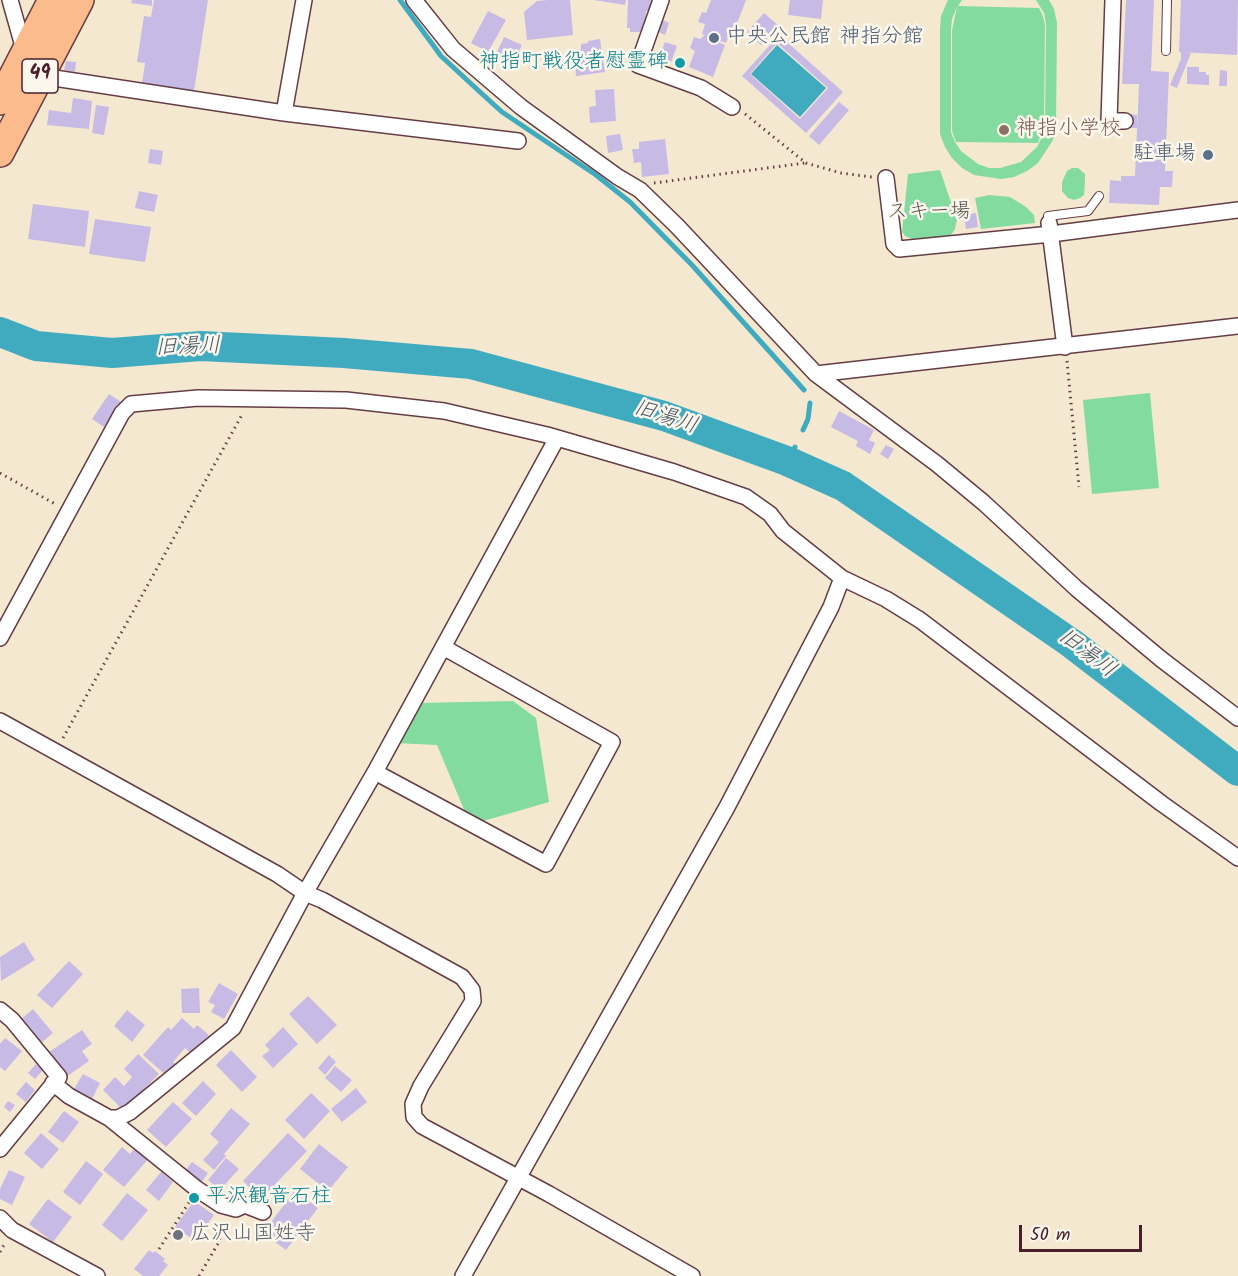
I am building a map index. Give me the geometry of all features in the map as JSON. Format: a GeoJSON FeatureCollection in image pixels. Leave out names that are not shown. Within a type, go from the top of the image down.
{"type":"FeatureCollection","features":[{"type":"Feature","properties":{"kind":"highway","name":"49"},"geometry":{"type":"LineString","coordinates":[[0,101],[13,67],[52,0]]}},
{"type":"Feature","properties":{"kind":"highway","name":"49"},"geometry":{"type":"LineString","coordinates":[[0,153],[80,0]]}},
{"type":"Feature","properties":{"kind":"street"},"geometry":{"type":"LineString","coordinates":[[10,0],[13,67]]}},
{"type":"Feature","properties":{"kind":"street"},"geometry":{"type":"LineString","coordinates":[[284,113],[304,0]]}},
{"type":"Feature","properties":{"kind":"street"},"geometry":{"type":"LineString","coordinates":[[414,0],[453,49],[521,107],[618,177],[640,190],[677,226],[816,374],[937,464],[976,496],[1077,589],[1238,718]]}},
{"type":"Feature","properties":{"kind":"street"},"geometry":{"type":"LineString","coordinates":[[661,0],[638,65],[701,87],[732,107]]}},
{"type":"Feature","properties":{"kind":"street"},"geometry":{"type":"LineString","coordinates":[[1113,0],[1118,26],[1109,121],[1125,121]]}},
{"type":"Feature","properties":{"kind":"street"},"geometry":{"type":"LineString","coordinates":[[41,76],[284,113],[518,141]]}},
{"type":"Feature","properties":{"kind":"street"},"geometry":{"type":"LineString","coordinates":[[886,178],[894,244],[899,249],[1050,228],[1238,210]]}},
{"type":"Feature","properties":{"kind":"street"},"geometry":{"type":"LineString","coordinates":[[1050,228],[1065,347]]}},
{"type":"Feature","properties":{"kind":"street"},"geometry":{"type":"LineString","coordinates":[[816,374],[1238,326]]}},
{"type":"Feature","properties":{"kind":"street"},"geometry":{"type":"LineString","coordinates":[[0,638],[122,413],[131,404],[198,398],[346,400],[444,411],[557,438],[674,472],[746,497],[770,514],[783,531],[842,578],[886,599],[920,620],[1161,803],[1238,858]]}},
{"type":"Feature","properties":{"kind":"street"},"geometry":{"type":"LineString","coordinates":[[109,1118],[118,1118],[130,1113],[233,1028],[305,893],[375,772],[557,438]]}},
{"type":"Feature","properties":{"kind":"street"},"geometry":{"type":"LineString","coordinates":[[463,1276],[727,807],[831,607],[842,578]]}},
{"type":"Feature","properties":{"kind":"street"},"geometry":{"type":"LineString","coordinates":[[375,772],[546,864],[596,773],[612,742],[443,647]]}},
{"type":"Feature","properties":{"kind":"street"},"geometry":{"type":"LineString","coordinates":[[0,721],[277,874],[305,893],[322,900],[462,977],[472,990],[473,1001],[421,1086],[413,1104],[414,1117],[422,1126],[692,1276]]}},
{"type":"Feature","properties":{"kind":"street"},"geometry":{"type":"LineString","coordinates":[[0,1010],[12,1020],[59,1077],[0,1149]]}},
{"type":"Feature","properties":{"kind":"street"},"geometry":{"type":"LineString","coordinates":[[53,1083],[69,1096],[109,1118],[197,1189],[221,1205],[236,1209],[245,1205],[262,1212]]}},
{"type":"Feature","properties":{"kind":"street"},"geometry":{"type":"LineString","coordinates":[[0,1218],[12,1230],[97,1276]]}},
{"type":"Feature","properties":{"kind":"lane"},"geometry":{"type":"LineString","coordinates":[[1166,51],[1167,0]]}},
{"type":"Feature","properties":{"kind":"lane"},"geometry":{"type":"LineString","coordinates":[[1050,228],[1048,216],[1088,211],[1099,196]]}},
{"type":"Feature","properties":{"kind":"path"},"geometry":{"type":"LineString","coordinates":[[732,107],[737,107],[806,163],[856,176],[886,178]]}},
{"type":"Feature","properties":{"kind":"path"},"geometry":{"type":"LineString","coordinates":[[640,190],[649,184],[666,180],[806,163]]}},
{"type":"Feature","properties":{"kind":"path"},"geometry":{"type":"LineString","coordinates":[[1065,347],[1080,487]]}},
{"type":"Feature","properties":{"kind":"path"},"geometry":{"type":"LineString","coordinates":[[55,752],[251,398]]}},
{"type":"Feature","properties":{"kind":"path"},"geometry":{"type":"LineString","coordinates":[[0,473],[69,512]]}},
{"type":"Feature","properties":{"kind":"path"},"geometry":{"type":"LineString","coordinates":[[159,1249],[197,1189]]}},
{"type":"Feature","properties":{"kind":"path"},"geometry":{"type":"LineString","coordinates":[[199,1276],[219,1242],[223,1223],[221,1205]]}},
{"type":"Feature","properties":{"kind":"green space"},"geometry":{"type":"Polygon","coordinates":[[[948,0],[962,0],[958,6],[1039,8],[1045,24],[1044,126],[1038,143],[956,142],[952,131],[952,30],[957,7],[952,19],[951,132],[955,142],[961,151],[978,164],[989,168],[1000,168],[1021,162],[1037,147],[1042,137],[1045,126],[1046,24],[1044,13],[1036,0],[1049,0],[1054,9],[1057,23],[1056,127],[1053,140],[1038,163],[1014,177],[1001,179],[974,175],[952,158],[940,134],[940,29],[941,16],[948,0]]]}},
{"type":"Feature","properties":{"kind":"green space"},"geometry":{"type":"Polygon","coordinates":[[[1078,168],[1085,174],[1084,195],[1074,200],[1068,198],[1062,191],[1062,182],[1067,171],[1078,168]]]}},
{"type":"Feature","properties":{"kind":"green space","name":"スキー場"},"geometry":{"type":"Polygon","coordinates":[[[940,170],[957,220],[955,229],[951,235],[942,237],[912,239],[905,236],[902,232],[908,174],[940,170]]]}},
{"type":"Feature","properties":{"kind":"green space"},"geometry":{"type":"Polygon","coordinates":[[[989,195],[1010,197],[1034,215],[1035,223],[981,229],[975,198],[989,195]]]}},
{"type":"Feature","properties":{"kind":"green space"},"geometry":{"type":"Polygon","coordinates":[[[1150,393],[1159,488],[1092,494],[1083,400],[1150,393]]]}},
{"type":"Feature","properties":{"kind":"green space"},"geometry":{"type":"Polygon","coordinates":[[[513,701],[536,718],[549,802],[480,822],[465,812],[437,745],[395,743],[418,703],[513,701]]]}},
{"type":"Feature","properties":{"kind":"water"},"geometry":{"type":"Polygon","coordinates":[[[777,45],[826,88],[800,117],[751,74],[777,45]]]}},
{"type":"Feature","properties":{"kind":"building"},"geometry":{"type":"Polygon","coordinates":[[[132,0],[152,0],[152,6],[131,3],[132,0]]]}},
{"type":"Feature","properties":{"kind":"building"},"geometry":{"type":"Polygon","coordinates":[[[154,0],[208,0],[194,91],[142,84],[145,63],[137,62],[144,16],[151,17],[154,0]]]}},
{"type":"Feature","properties":{"kind":"building"},"geometry":{"type":"Polygon","coordinates":[[[570,0],[573,35],[527,40],[524,12],[537,1],[570,0]]]}},
{"type":"Feature","properties":{"kind":"building"},"geometry":{"type":"Polygon","coordinates":[[[594,0],[626,0],[625,5],[594,0]]]}},
{"type":"Feature","properties":{"kind":"building"},"geometry":{"type":"Polygon","coordinates":[[[628,0],[651,0],[650,11],[646,11],[645,32],[630,32],[630,28],[627,28],[628,0]]]}},
{"type":"Feature","properties":{"kind":"building","name":"中央公民館 神指分館"},"geometry":{"type":"Polygon","coordinates":[[[711,0],[746,0],[733,34],[730,33],[726,43],[721,41],[720,43],[725,45],[713,77],[689,67],[695,51],[690,48],[694,37],[700,39],[705,35],[702,34],[705,24],[698,22],[702,12],[706,13],[711,0]]]}},
{"type":"Feature","properties":{"kind":"building"},"geometry":{"type":"Polygon","coordinates":[[[790,0],[823,0],[821,19],[788,15],[790,0]]]}},
{"type":"Feature","properties":{"kind":"building"},"geometry":{"type":"Polygon","coordinates":[[[1126,0],[1154,0],[1151,71],[1169,72],[1165,171],[1173,171],[1172,187],[1160,187],[1159,205],[1109,203],[1110,180],[1121,181],[1121,176],[1135,176],[1139,84],[1122,84],[1126,0]]]}},
{"type":"Feature","properties":{"kind":"building"},"geometry":{"type":"Polygon","coordinates":[[[1181,0],[1238,0],[1237,55],[1179,52],[1181,0]]]}},
{"type":"Feature","properties":{"kind":"building"},"geometry":{"type":"Polygon","coordinates":[[[488,11],[506,20],[488,52],[471,43],[488,11]]]}},
{"type":"Feature","properties":{"kind":"building"},"geometry":{"type":"Polygon","coordinates":[[[764,13],[779,26],[761,45],[747,32],[764,13]]]}},
{"type":"Feature","properties":{"kind":"building"},"geometry":{"type":"Polygon","coordinates":[[[663,20],[669,23],[665,35],[659,32],[663,20]]]}},
{"type":"Feature","properties":{"kind":"building"},"geometry":{"type":"Polygon","coordinates":[[[779,35],[843,92],[806,133],[742,76],[779,35]],[[777,43],[750,74],[800,119],[828,88],[777,43]]]}},
{"type":"Feature","properties":{"kind":"building"},"geometry":{"type":"Polygon","coordinates":[[[504,37],[522,45],[514,62],[496,54],[504,37]]]}},
{"type":"Feature","properties":{"kind":"building"},"geometry":{"type":"Polygon","coordinates":[[[600,39],[605,72],[576,76],[575,64],[571,64],[570,55],[573,54],[573,50],[581,49],[581,44],[588,43],[588,41],[600,39]]]}},
{"type":"Feature","properties":{"kind":"building"},"geometry":{"type":"Polygon","coordinates":[[[665,42],[677,46],[671,62],[659,57],[665,42]]]}},
{"type":"Feature","properties":{"kind":"building"},"geometry":{"type":"Polygon","coordinates":[[[1181,52],[1191,53],[1177,88],[1170,85],[1181,59],[1181,52]]]}},
{"type":"Feature","properties":{"kind":"building"},"geometry":{"type":"Polygon","coordinates":[[[66,61],[76,62],[75,72],[64,70],[66,61]]]}},
{"type":"Feature","properties":{"kind":"building"},"geometry":{"type":"Polygon","coordinates":[[[1187,67],[1199,67],[1199,72],[1206,72],[1206,75],[1209,75],[1209,85],[1187,84],[1187,67]]]}},
{"type":"Feature","properties":{"kind":"building"},"geometry":{"type":"Polygon","coordinates":[[[1220,70],[1227,71],[1227,86],[1219,86],[1220,70]]]}},
{"type":"Feature","properties":{"kind":"building"},"geometry":{"type":"Polygon","coordinates":[[[614,89],[616,121],[590,123],[589,107],[596,106],[595,90],[614,89]]]}},
{"type":"Feature","properties":{"kind":"building"},"geometry":{"type":"Polygon","coordinates":[[[73,98],[92,101],[89,129],[47,125],[49,110],[71,113],[73,98]]]}},
{"type":"Feature","properties":{"kind":"building"},"geometry":{"type":"Polygon","coordinates":[[[839,102],[849,110],[819,145],[809,136],[839,102]]]}},
{"type":"Feature","properties":{"kind":"building"},"geometry":{"type":"Polygon","coordinates":[[[96,105],[109,107],[104,135],[92,133],[96,105]]]}},
{"type":"Feature","properties":{"kind":"building"},"geometry":{"type":"Polygon","coordinates":[[[1130,114],[1137,115],[1137,128],[1130,128],[1130,114]]]}},
{"type":"Feature","properties":{"kind":"building"},"geometry":{"type":"Polygon","coordinates":[[[620,134],[623,150],[608,153],[606,136],[620,134]]]}},
{"type":"Feature","properties":{"kind":"building"},"geometry":{"type":"Polygon","coordinates":[[[665,139],[669,174],[642,177],[641,162],[634,163],[632,149],[639,149],[639,142],[665,139]]]}},
{"type":"Feature","properties":{"kind":"building"},"geometry":{"type":"Polygon","coordinates":[[[150,149],[163,151],[161,165],[148,163],[150,149]]]}},
{"type":"Feature","properties":{"kind":"building"},"geometry":{"type":"Polygon","coordinates":[[[139,191],[158,195],[154,212],[135,208],[139,191]]]}},
{"type":"Feature","properties":{"kind":"building"},"geometry":{"type":"Polygon","coordinates":[[[33,204],[89,211],[85,247],[28,239],[33,204]]]}},
{"type":"Feature","properties":{"kind":"building"},"geometry":{"type":"Polygon","coordinates":[[[976,213],[978,227],[966,229],[964,215],[976,213]]]}},
{"type":"Feature","properties":{"kind":"building"},"geometry":{"type":"Polygon","coordinates":[[[95,219],[151,227],[145,262],[89,254],[95,219]]]}},
{"type":"Feature","properties":{"kind":"building"},"geometry":{"type":"Polygon","coordinates":[[[109,394],[121,402],[104,427],[92,419],[109,394]]]}},
{"type":"Feature","properties":{"kind":"building"},"geometry":{"type":"Polygon","coordinates":[[[839,411],[874,430],[869,440],[875,443],[870,454],[856,446],[858,441],[831,427],[839,411]]]}},
{"type":"Feature","properties":{"kind":"building"},"geometry":{"type":"Polygon","coordinates":[[[886,445],[894,449],[888,459],[880,454],[886,445]]]}},
{"type":"Feature","properties":{"kind":"building"},"geometry":{"type":"Polygon","coordinates":[[[24,942],[35,960],[1,981],[0,957],[24,942]]]}},
{"type":"Feature","properties":{"kind":"building"},"geometry":{"type":"Polygon","coordinates":[[[69,961],[83,974],[52,1008],[37,995],[69,961]]]}},
{"type":"Feature","properties":{"kind":"building"},"geometry":{"type":"Polygon","coordinates":[[[219,983],[238,994],[224,1019],[211,1012],[215,1005],[208,1002],[219,983]]]}},
{"type":"Feature","properties":{"kind":"building"},"geometry":{"type":"Polygon","coordinates":[[[199,988],[200,1013],[182,1013],[181,989],[199,988]]]}},
{"type":"Feature","properties":{"kind":"building"},"geometry":{"type":"Polygon","coordinates":[[[308,996],[337,1025],[317,1044],[289,1014],[308,996]]]}},
{"type":"Feature","properties":{"kind":"building"},"geometry":{"type":"Polygon","coordinates":[[[33,1009],[53,1033],[40,1044],[20,1020],[33,1009]]]}},
{"type":"Feature","properties":{"kind":"building"},"geometry":{"type":"Polygon","coordinates":[[[127,1010],[145,1025],[132,1042],[114,1026],[127,1010]]]}},
{"type":"Feature","properties":{"kind":"building"},"geometry":{"type":"Polygon","coordinates":[[[182,1018],[194,1029],[197,1025],[209,1035],[192,1054],[185,1048],[173,1062],[178,1066],[168,1077],[143,1055],[168,1027],[171,1030],[182,1018]]]}},
{"type":"Feature","properties":{"kind":"building"},"geometry":{"type":"Polygon","coordinates":[[[283,1027],[298,1044],[273,1068],[262,1056],[270,1050],[265,1045],[283,1027]]]}},
{"type":"Feature","properties":{"kind":"building"},"geometry":{"type":"Polygon","coordinates":[[[82,1030],[92,1044],[82,1051],[89,1061],[66,1077],[49,1052],[82,1030]]]}},
{"type":"Feature","properties":{"kind":"building"},"geometry":{"type":"Polygon","coordinates":[[[5,1038],[22,1051],[5,1071],[0,1067],[0,1044],[5,1038]]]}},
{"type":"Feature","properties":{"kind":"building"},"geometry":{"type":"Polygon","coordinates":[[[231,1050],[257,1077],[242,1092],[216,1065],[231,1050]]]}},
{"type":"Feature","properties":{"kind":"building"},"geometry":{"type":"Polygon","coordinates":[[[138,1054],[159,1074],[123,1110],[103,1090],[115,1077],[124,1086],[132,1077],[124,1069],[138,1054]]]}},
{"type":"Feature","properties":{"kind":"building"},"geometry":{"type":"Polygon","coordinates":[[[329,1055],[336,1062],[325,1075],[318,1068],[329,1055]]]}},
{"type":"Feature","properties":{"kind":"building"},"geometry":{"type":"Polygon","coordinates":[[[36,1064],[43,1070],[35,1079],[28,1073],[36,1064]]]}},
{"type":"Feature","properties":{"kind":"building"},"geometry":{"type":"Polygon","coordinates":[[[335,1066],[352,1080],[341,1092],[325,1078],[335,1066]]]}},
{"type":"Feature","properties":{"kind":"building"},"geometry":{"type":"Polygon","coordinates":[[[83,1074],[100,1083],[92,1099],[74,1089],[83,1074]]]}},
{"type":"Feature","properties":{"kind":"building"},"geometry":{"type":"Polygon","coordinates":[[[203,1081],[216,1094],[196,1116],[182,1103],[203,1081]]]}},
{"type":"Feature","properties":{"kind":"building"},"geometry":{"type":"Polygon","coordinates":[[[26,1082],[35,1090],[26,1102],[16,1094],[26,1082]]]}},
{"type":"Feature","properties":{"kind":"building"},"geometry":{"type":"Polygon","coordinates":[[[356,1088],[367,1102],[342,1122],[331,1109],[356,1088]]]}},
{"type":"Feature","properties":{"kind":"building"},"geometry":{"type":"Polygon","coordinates":[[[311,1093],[330,1111],[304,1139],[285,1120],[311,1093]]]}},
{"type":"Feature","properties":{"kind":"building"},"geometry":{"type":"Polygon","coordinates":[[[8,1101],[15,1105],[10,1112],[4,1107],[8,1101]]]}},
{"type":"Feature","properties":{"kind":"building"},"geometry":{"type":"Polygon","coordinates":[[[173,1102],[192,1119],[166,1147],[147,1130],[173,1102]]]}},
{"type":"Feature","properties":{"kind":"building"},"geometry":{"type":"Polygon","coordinates":[[[231,1108],[250,1124],[224,1154],[226,1156],[214,1170],[203,1160],[219,1142],[210,1134],[231,1108]]]}},
{"type":"Feature","properties":{"kind":"building"},"geometry":{"type":"Polygon","coordinates":[[[64,1111],[79,1122],[63,1143],[48,1132],[64,1111]]]}},
{"type":"Feature","properties":{"kind":"building"},"geometry":{"type":"Polygon","coordinates":[[[41,1133],[59,1149],[42,1169],[24,1153],[41,1133]]]}},
{"type":"Feature","properties":{"kind":"building"},"geometry":{"type":"Polygon","coordinates":[[[288,1133],[307,1151],[261,1199],[243,1181],[288,1133]]]}},
{"type":"Feature","properties":{"kind":"building"},"geometry":{"type":"Polygon","coordinates":[[[319,1144],[348,1167],[328,1191],[300,1169],[319,1144]]]}},
{"type":"Feature","properties":{"kind":"building"},"geometry":{"type":"Polygon","coordinates":[[[136,1146],[149,1158],[124,1187],[103,1170],[122,1147],[130,1154],[136,1146]]]}},
{"type":"Feature","properties":{"kind":"building"},"geometry":{"type":"Polygon","coordinates":[[[226,1158],[239,1169],[220,1190],[208,1180],[226,1158]]]}},
{"type":"Feature","properties":{"kind":"building"},"geometry":{"type":"Polygon","coordinates":[[[86,1161],[103,1174],[80,1205],[63,1192],[86,1161]]]}},
{"type":"Feature","properties":{"kind":"building"},"geometry":{"type":"Polygon","coordinates":[[[192,1162],[208,1173],[201,1183],[185,1171],[192,1162]]]}},
{"type":"Feature","properties":{"kind":"building"},"geometry":{"type":"Polygon","coordinates":[[[9,1170],[25,1177],[12,1205],[0,1199],[0,1189],[9,1170]]]}},
{"type":"Feature","properties":{"kind":"building"},"geometry":{"type":"Polygon","coordinates":[[[161,1172],[173,1182],[159,1201],[146,1190],[161,1172]]]}},
{"type":"Feature","properties":{"kind":"building"},"geometry":{"type":"Polygon","coordinates":[[[295,1190],[318,1208],[286,1250],[263,1233],[295,1190]]]}},
{"type":"Feature","properties":{"kind":"building"},"geometry":{"type":"Polygon","coordinates":[[[127,1193],[148,1210],[122,1241],[102,1225],[127,1193]]]}},
{"type":"Feature","properties":{"kind":"building"},"geometry":{"type":"Polygon","coordinates":[[[48,1199],[72,1217],[53,1242],[29,1224],[48,1199]]]}},
{"type":"Feature","properties":{"kind":"building"},"geometry":{"type":"Polygon","coordinates":[[[194,1201],[214,1215],[195,1241],[175,1227],[194,1201]]]}},
{"type":"Feature","properties":{"kind":"building"},"geometry":{"type":"Polygon","coordinates":[[[149,1250],[153,1253],[155,1251],[165,1259],[163,1261],[168,1265],[159,1276],[143,1276],[134,1269],[149,1250]]]}},
{"type":"Feature","properties":{"kind":"waterway"},"geometry":{"type":"LineString","coordinates":[[400,0],[441,56],[502,112],[596,175],[630,202],[692,265],[804,390]]}},
{"type":"Feature","properties":{"kind":"waterway","name":"旧湯川"},"geometry":{"type":"LineString","coordinates":[[0,332],[36,346],[112,353],[201,346],[344,353],[471,364],[664,416],[787,461],[843,486],[1071,643],[1238,771]]}},
{"type":"Feature","properties":{"kind":"waterway"},"geometry":{"type":"LineString","coordinates":[[803,430],[808,419],[810,403]]}},
{"type":"Feature","properties":{"kind":"waterway"},"geometry":{"type":"LineString","coordinates":[[789,462],[795,447]]}},
{"type":"Feature","properties":{"kind":"place","name":"中央公民館 神指分館"},"geometry":{"type":"Point","coordinates":[714,38]}},
{"type":"Feature","properties":{"kind":"place","name":"神指町戦役者慰霊碑"},"geometry":{"type":"Point","coordinates":[680,63]}},
{"type":"Feature","properties":{"kind":"place","name":"神指小学校"},"geometry":{"type":"Point","coordinates":[1004,130]}},
{"type":"Feature","properties":{"kind":"place","name":"駐車場"},"geometry":{"type":"Point","coordinates":[1208,155]}},
{"type":"Feature","properties":{"kind":"place","name":"平沢観音石柱"},"geometry":{"type":"Point","coordinates":[194,1198]}},
{"type":"Feature","properties":{"kind":"place","name":"広沢山国姓寺"},"geometry":{"type":"Point","coordinates":[178,1235]}}]}
